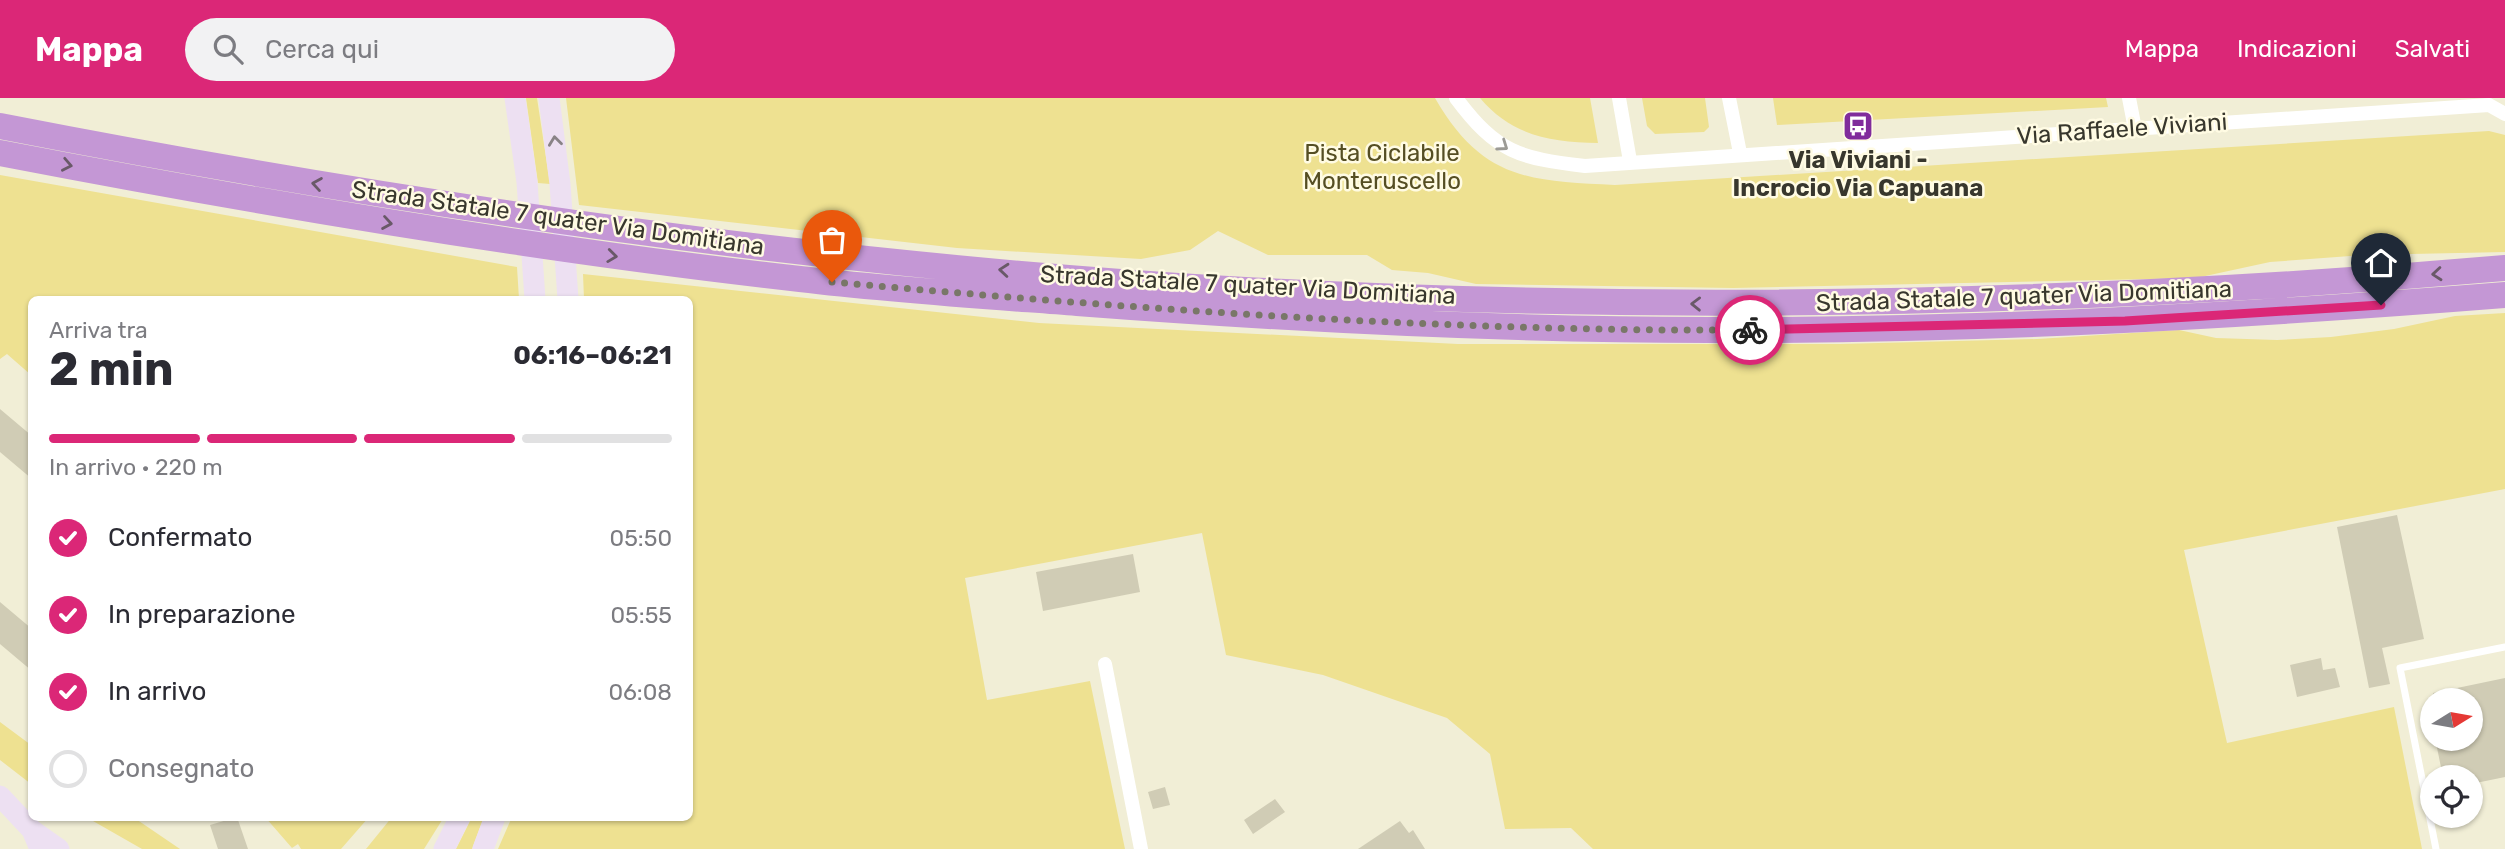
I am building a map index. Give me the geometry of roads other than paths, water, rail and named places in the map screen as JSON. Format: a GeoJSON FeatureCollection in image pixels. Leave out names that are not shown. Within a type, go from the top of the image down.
{"type":"FeatureCollection","features":[{"type":"Feature","properties":{"kind":"highway","name":"Strada Statale 7 quater Via Domitiana"},"geometry":{"type":"LineString","coordinates":[[0,126],[223,169],[495,213],[900,262],[1228,289],[1577,301],[1853,302],[2190,292],[2505,268]]}},
{"type":"Feature","properties":{"kind":"highway","name":"Strada Statale 7 quater Via Domitiana"},"geometry":{"type":"LineString","coordinates":[[0,152],[243,199],[599,255],[806,280],[1228,315],[1562,328],[1852,329],[2217,317],[2505,295]]}},
{"type":"Feature","properties":{"kind":"street"},"geometry":{"type":"LineString","coordinates":[[515,98],[527,182],[534,291]]}},
{"type":"Feature","properties":{"kind":"street"},"geometry":{"type":"LineString","coordinates":[[549,98],[560,184],[568,292]]}},
{"type":"Feature","properties":{"kind":"street","name":"Via Raffaele Viviani"},"geometry":{"type":"LineString","coordinates":[[1456,98],[1478,128],[1511,153],[1585,166],[2493,102]]}},
{"type":"Feature","properties":{"kind":"street"},"geometry":{"type":"LineString","coordinates":[[1619,98],[1630,161]]}},
{"type":"Feature","properties":{"kind":"street"},"geometry":{"type":"LineString","coordinates":[[1729,98],[1740,153]]}},
{"type":"Feature","properties":{"kind":"street"},"geometry":{"type":"LineString","coordinates":[[2129,98],[2135,129]]}},
{"type":"Feature","properties":{"kind":"street"},"geometry":{"type":"LineString","coordinates":[[2493,102],[2505,114]]}},
{"type":"Feature","properties":{"kind":"street"},"geometry":{"type":"LineString","coordinates":[[1105,664],[1141,849]]}},
{"type":"Feature","properties":{"kind":"street"},"geometry":{"type":"LineString","coordinates":[[0,796],[36,839],[60,849]]}},
{"type":"Feature","properties":{"kind":"street"},"geometry":{"type":"LineString","coordinates":[[444,849],[458,821]]}},
{"type":"Feature","properties":{"kind":"street"},"geometry":{"type":"LineString","coordinates":[[483,849],[494,821]]}},
{"type":"Feature","properties":{"kind":"lane"},"geometry":{"type":"LineString","coordinates":[[2437,849],[2400,668],[2505,647]]}},
{"type":"Feature","properties":{"kind":"place","name":"Via Viviani - Incrocio Via Capuana"},"geometry":{"type":"Point","coordinates":[1858,126]}},
{"type":"Feature","properties":{"kind":"park label","name":"Pista Ciclabile Monteruscello"},"geometry":{"type":"Point","coordinates":[1382,167]}}]}
